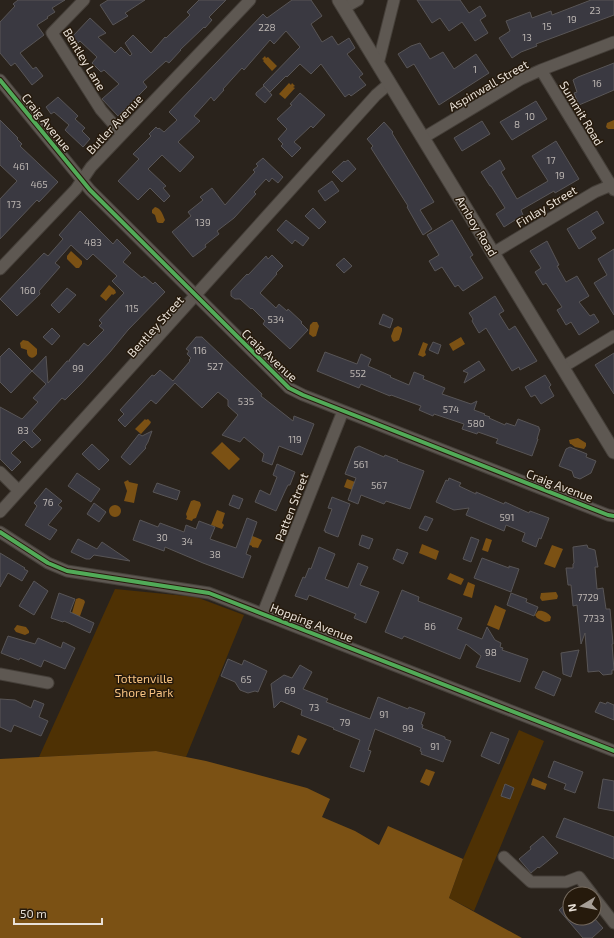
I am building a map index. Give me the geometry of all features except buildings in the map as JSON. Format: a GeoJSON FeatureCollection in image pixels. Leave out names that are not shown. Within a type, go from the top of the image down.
{"type":"FeatureCollection","features":[{"type":"Feature","properties":{"kind":"street","name":"Bentley Lane"},"geometry":{"type":"LineString","coordinates":[[84,0],[52,33],[101,110],[122,134]]}},
{"type":"Feature","properties":{"kind":"street","name":"Butler Avenue"},"geometry":{"type":"LineString","coordinates":[[0,269],[76,189],[91,167],[250,0]]}},
{"type":"Feature","properties":{"kind":"street"},"geometry":{"type":"LineString","coordinates":[[341,4],[358,0]]}},
{"type":"Feature","properties":{"kind":"street"},"geometry":{"type":"LineString","coordinates":[[378,64],[394,0]]}},
{"type":"Feature","properties":{"kind":"street","name":"Amboy Road"},"geometry":{"type":"LineString","coordinates":[[341,4],[614,452]]}},
{"type":"Feature","properties":{"kind":"street","name":"Aspinwall Street"},"geometry":{"type":"LineString","coordinates":[[423,138],[505,88],[541,70],[614,42]]}},
{"type":"Feature","properties":{"kind":"street","name":"Summit Road"},"geometry":{"type":"LineString","coordinates":[[541,70],[613,186]]}},
{"type":"Feature","properties":{"kind":"street","name":"Craig Avenue"},"geometry":{"type":"LineString","coordinates":[[0,80],[82,180],[289,388],[343,411],[614,516]]}},
{"type":"Feature","properties":{"kind":"street","name":"Bentley Street"},"geometry":{"type":"LineString","coordinates":[[0,512],[376,95],[390,83]]}},
{"type":"Feature","properties":{"kind":"street","name":"Finlay Street"},"geometry":{"type":"LineString","coordinates":[[493,253],[595,192],[613,186]]}},
{"type":"Feature","properties":{"kind":"street"},"geometry":{"type":"LineString","coordinates":[[563,367],[614,336]]}},
{"type":"Feature","properties":{"kind":"street","name":"Patten Street"},"geometry":{"type":"LineString","coordinates":[[264,613],[343,411]]}},
{"type":"Feature","properties":{"kind":"street"},"geometry":{"type":"LineString","coordinates":[[0,472],[19,491]]}},
{"type":"Feature","properties":{"kind":"street","name":"Hopping Avenue"},"geometry":{"type":"LineString","coordinates":[[0,532],[48,563],[67,572],[209,593],[264,613],[614,751]]}},
{"type":"Feature","properties":{"kind":"street"},"geometry":{"type":"LineString","coordinates":[[0,674],[48,683]]}},
{"type":"Feature","properties":{"kind":"street"},"geometry":{"type":"LineString","coordinates":[[504,857],[531,882],[566,882],[579,877],[586,886]]}},
{"type":"Feature","properties":{"kind":"street"},"geometry":{"type":"LineString","coordinates":[[602,907],[614,923]]}},
{"type":"Feature","properties":{"kind":"green space","name":"Tottenville Shore Park"},"geometry":{"type":"Polygon","coordinates":[[[115,589],[196,597],[244,615],[186,757],[156,751],[39,757],[115,589]]]}},
{"type":"Feature","properties":{"kind":"green space"},"geometry":{"type":"Polygon","coordinates":[[[519,730],[544,741],[474,911],[449,898],[463,859],[519,730]]]}},
{"type":"Feature","properties":{"kind":"shaded area"},"geometry":{"type":"Polygon","coordinates":[[[265,56],[277,66],[272,71],[262,59],[265,56]]]}},
{"type":"Feature","properties":{"kind":"shaded area"},"geometry":{"type":"Polygon","coordinates":[[[289,83],[291,85],[292,83],[295,86],[293,87],[295,88],[285,99],[279,94],[289,83]]]}},
{"type":"Feature","properties":{"kind":"shaded area"},"geometry":{"type":"Polygon","coordinates":[[[614,120],[614,129],[608,129],[606,127],[607,123],[614,120]]]}},
{"type":"Feature","properties":{"kind":"shaded area"},"geometry":{"type":"Polygon","coordinates":[[[155,207],[163,214],[165,220],[163,223],[157,222],[155,215],[152,213],[152,210],[155,207]]]}},
{"type":"Feature","properties":{"kind":"shaded area"},"geometry":{"type":"Polygon","coordinates":[[[71,251],[82,261],[79,268],[76,268],[67,259],[67,256],[71,251]]]}},
{"type":"Feature","properties":{"kind":"shaded area"},"geometry":{"type":"Polygon","coordinates":[[[109,285],[115,290],[116,293],[113,295],[112,294],[106,301],[100,296],[109,285]]]}},
{"type":"Feature","properties":{"kind":"shaded area"},"geometry":{"type":"Polygon","coordinates":[[[313,322],[317,322],[319,326],[316,336],[313,337],[309,334],[310,325],[313,322]]]}},
{"type":"Feature","properties":{"kind":"shaded area"},"geometry":{"type":"Polygon","coordinates":[[[398,326],[402,328],[402,331],[399,340],[394,342],[391,336],[394,328],[398,326]]]}},
{"type":"Feature","properties":{"kind":"shaded area"},"geometry":{"type":"Polygon","coordinates":[[[461,337],[465,344],[453,351],[449,344],[461,337]]]}},
{"type":"Feature","properties":{"kind":"shaded area"},"geometry":{"type":"Polygon","coordinates":[[[23,340],[28,341],[37,349],[37,354],[34,357],[30,357],[27,350],[21,348],[20,343],[23,340]]]}},
{"type":"Feature","properties":{"kind":"shaded area"},"geometry":{"type":"Polygon","coordinates":[[[423,342],[428,344],[425,352],[426,355],[423,357],[418,355],[423,342]]]}},
{"type":"Feature","properties":{"kind":"shaded area"},"geometry":{"type":"Polygon","coordinates":[[[145,419],[148,419],[151,422],[141,434],[135,429],[145,419]]]}},
{"type":"Feature","properties":{"kind":"shaded area"},"geometry":{"type":"Polygon","coordinates":[[[578,438],[586,443],[584,449],[570,444],[569,440],[578,438]]]}},
{"type":"Feature","properties":{"kind":"shaded area"},"geometry":{"type":"Polygon","coordinates":[[[222,442],[240,459],[229,470],[211,453],[222,442]]]}},
{"type":"Feature","properties":{"kind":"shaded area"},"geometry":{"type":"Polygon","coordinates":[[[347,479],[363,485],[361,493],[344,487],[347,479]]]}},
{"type":"Feature","properties":{"kind":"shaded area"},"geometry":{"type":"Polygon","coordinates":[[[128,480],[129,482],[138,484],[134,503],[124,501],[127,491],[124,482],[128,480]]]}},
{"type":"Feature","properties":{"kind":"shaded area"},"geometry":{"type":"Polygon","coordinates":[[[194,500],[200,502],[201,505],[196,518],[192,521],[186,519],[186,514],[191,501],[194,500]]]}},
{"type":"Feature","properties":{"kind":"shaded area"},"geometry":{"type":"Polygon","coordinates":[[[117,505],[120,506],[120,516],[113,517],[110,516],[109,509],[110,506],[117,505]]]}},
{"type":"Feature","properties":{"kind":"shaded area"},"geometry":{"type":"Polygon","coordinates":[[[217,510],[225,513],[222,523],[224,525],[222,529],[211,525],[217,510]]]}},
{"type":"Feature","properties":{"kind":"shaded area"},"geometry":{"type":"Polygon","coordinates":[[[246,533],[262,540],[258,548],[252,547],[243,542],[246,533]]]}},
{"type":"Feature","properties":{"kind":"shaded area"},"geometry":{"type":"Polygon","coordinates":[[[486,538],[492,540],[488,552],[482,550],[486,538]]]}},
{"type":"Feature","properties":{"kind":"shaded area"},"geometry":{"type":"Polygon","coordinates":[[[422,544],[439,551],[436,560],[419,553],[422,544]]]}},
{"type":"Feature","properties":{"kind":"shaded area"},"geometry":{"type":"Polygon","coordinates":[[[552,545],[563,549],[555,568],[544,564],[552,545]]]}},
{"type":"Feature","properties":{"kind":"shaded area"},"geometry":{"type":"Polygon","coordinates":[[[450,573],[464,579],[461,585],[447,579],[450,573]]]}},
{"type":"Feature","properties":{"kind":"shaded area"},"geometry":{"type":"Polygon","coordinates":[[[468,582],[475,585],[472,598],[463,595],[468,582]]]}},
{"type":"Feature","properties":{"kind":"shaded area"},"geometry":{"type":"Polygon","coordinates":[[[556,592],[558,596],[557,599],[542,601],[540,598],[541,593],[556,592]]]}},
{"type":"Feature","properties":{"kind":"shaded area"},"geometry":{"type":"Polygon","coordinates":[[[79,598],[85,602],[80,616],[78,617],[72,613],[76,599],[79,598]]]}},
{"type":"Feature","properties":{"kind":"shaded area"},"geometry":{"type":"Polygon","coordinates":[[[495,605],[506,610],[499,630],[487,625],[495,605]]]}},
{"type":"Feature","properties":{"kind":"shaded area"},"geometry":{"type":"Polygon","coordinates":[[[538,611],[543,611],[549,614],[551,617],[550,621],[545,622],[537,618],[535,615],[538,611]]]}},
{"type":"Feature","properties":{"kind":"shaded area"},"geometry":{"type":"Polygon","coordinates":[[[17,625],[26,627],[29,633],[25,635],[16,632],[14,629],[17,625]]]}},
{"type":"Feature","properties":{"kind":"shaded area"},"geometry":{"type":"Polygon","coordinates":[[[298,735],[307,739],[299,755],[291,752],[298,735]]]}},
{"type":"Feature","properties":{"kind":"shaded area"},"geometry":{"type":"Polygon","coordinates":[[[156,751],[206,761],[307,788],[330,799],[322,817],[355,831],[379,845],[388,826],[463,859],[449,898],[522,938],[0,938],[0,759],[156,751]]]}},
{"type":"Feature","properties":{"kind":"shaded area"},"geometry":{"type":"Polygon","coordinates":[[[426,769],[435,772],[429,786],[420,782],[426,769]]]}},
{"type":"Feature","properties":{"kind":"shaded area"},"geometry":{"type":"Polygon","coordinates":[[[533,778],[547,784],[545,790],[531,785],[533,778]]]}},
{"type":"Feature","properties":{"kind":"cycle path"},"geometry":{"type":"LineString","coordinates":[[0,80],[90,190],[289,388],[303,395],[608,515],[614,516]]}},
{"type":"Feature","properties":{"kind":"cycle path"},"geometry":{"type":"LineString","coordinates":[[0,532],[48,563],[67,571],[209,593],[614,751]]}}]}
